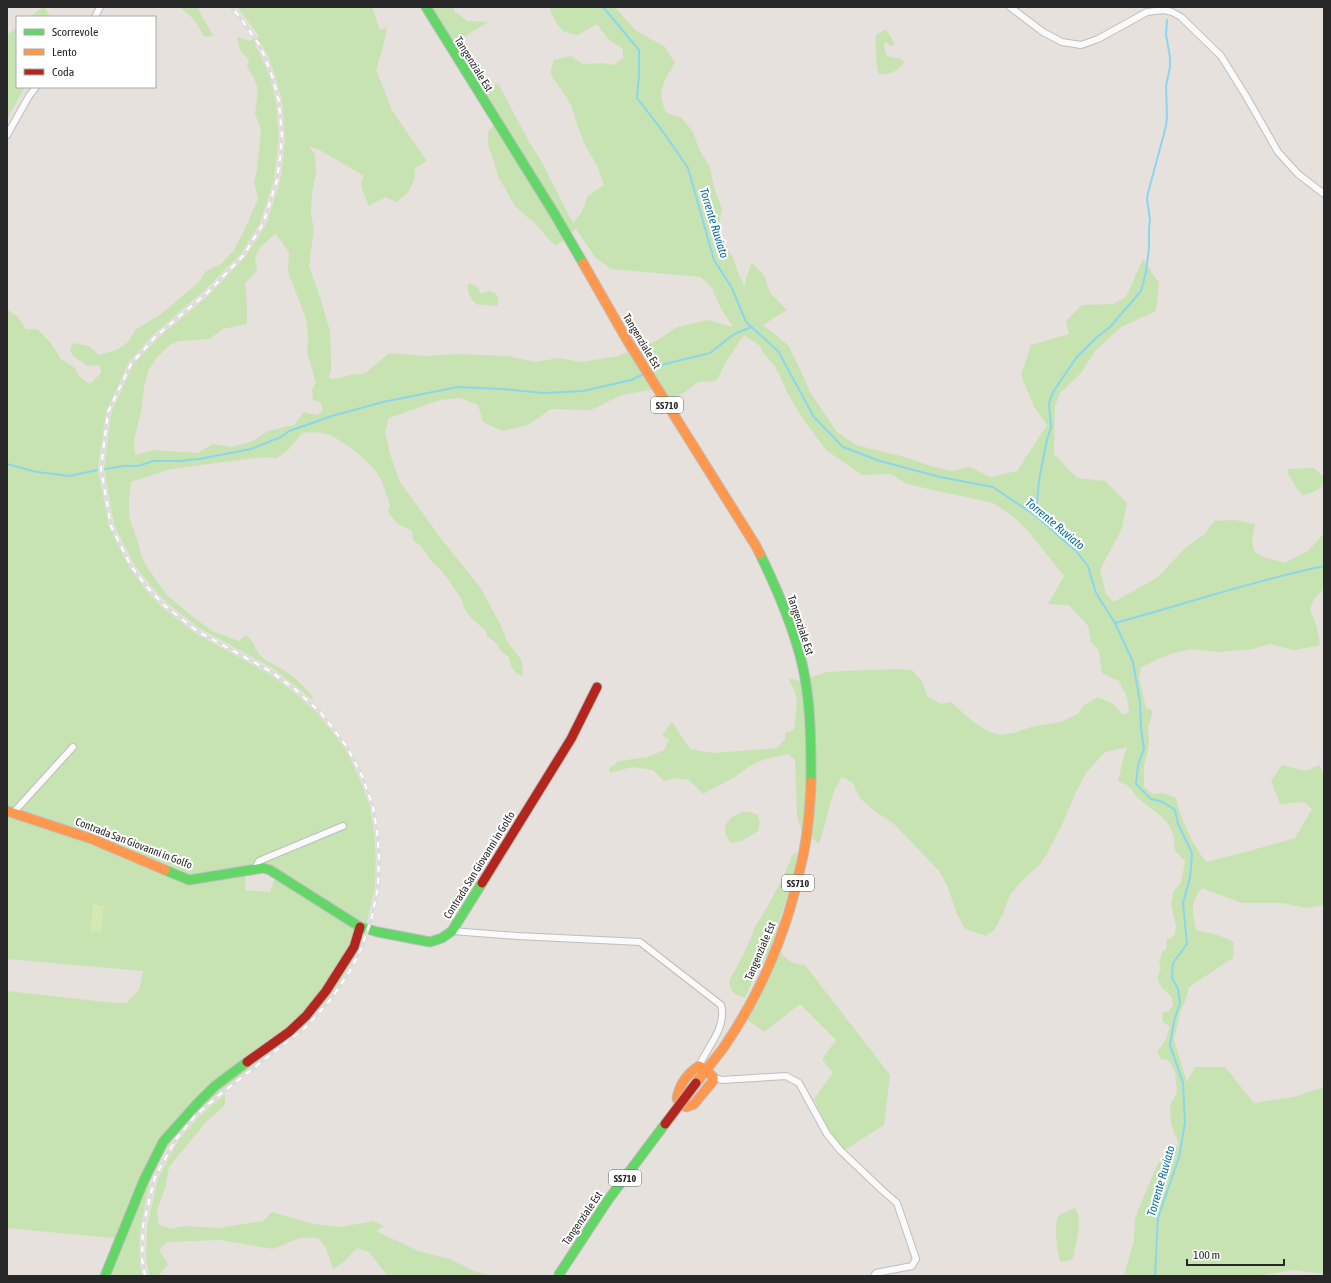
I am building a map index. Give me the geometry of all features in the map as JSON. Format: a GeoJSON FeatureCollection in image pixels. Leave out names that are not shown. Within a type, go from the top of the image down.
{"type":"FeatureCollection","features":[{"type":"Feature","properties":{"kind":"main road","name":"Tangenziale Est"},"geometry":{"type":"LineString","coordinates":[[426,7],[554,213],[627,340],[740,518],[756,546],[788,620],[804,674],[810,727],[812,763],[808,836],[800,874],[778,946],[754,996],[738,1024],[706,1071],[608,1200],[558,1276]]}},
{"type":"Feature","properties":{"kind":"main road","name":"Contrada San Giovanni in Golfo"},"geometry":{"type":"LineString","coordinates":[[10,812],[92,838],[189,880],[254,869],[263,868],[270,870],[360,927],[430,942],[436,941],[448,935],[452,931],[571,739],[597,687]]}},
{"type":"Feature","properties":{"kind":"main road"},"geometry":{"type":"LineString","coordinates":[[104,1276],[113,1258],[144,1180],[164,1142],[196,1105],[216,1086],[289,1032],[306,1016],[326,991],[354,947],[360,927]]}},
{"type":"Feature","properties":{"kind":"street"},"geometry":{"type":"LineString","coordinates":[[96,16],[100,7]]}},
{"type":"Feature","properties":{"kind":"street"},"geometry":{"type":"LineString","coordinates":[[1010,7],[1043,32],[1062,42],[1081,45],[1098,39],[1148,12],[1164,10],[1181,17],[1220,56],[1246,96],[1278,152],[1298,174],[1324,194]]}},
{"type":"Feature","properties":{"kind":"street"},"geometry":{"type":"LineString","coordinates":[[7,135],[28,96],[35,88]]}},
{"type":"Feature","properties":{"kind":"street"},"geometry":{"type":"LineString","coordinates":[[10,812],[73,746]]}},
{"type":"Feature","properties":{"kind":"street"},"geometry":{"type":"LineString","coordinates":[[254,869],[259,861],[343,826]]}},
{"type":"Feature","properties":{"kind":"street"},"geometry":{"type":"LineString","coordinates":[[452,931],[640,942],[721,1005],[723,1012],[720,1029],[706,1071],[722,1080],[786,1076],[799,1083],[827,1134],[840,1150],[897,1203],[916,1260],[912,1266],[876,1273],[874,1276]]}},
{"type":"Feature","properties":{"kind":"green space"},"geometry":{"type":"Polygon","coordinates":[[[45,7],[50,16],[31,16],[45,7]]]}},
{"type":"Feature","properties":{"kind":"green space"},"geometry":{"type":"Polygon","coordinates":[[[179,7],[197,7],[213,36],[203,36],[194,20],[179,7]]]}},
{"type":"Feature","properties":{"kind":"green space"},"geometry":{"type":"Polygon","coordinates":[[[237,7],[372,7],[380,30],[387,27],[376,70],[393,112],[427,161],[415,168],[414,180],[411,188],[396,202],[385,197],[369,206],[362,190],[361,182],[364,176],[318,149],[309,147],[315,154],[316,173],[312,192],[311,215],[314,229],[309,266],[330,331],[330,379],[367,372],[389,353],[425,356],[459,354],[508,356],[535,362],[558,358],[581,362],[618,356],[658,340],[677,327],[708,320],[733,327],[721,309],[712,288],[701,277],[611,269],[596,258],[576,229],[570,234],[483,91],[498,83],[573,223],[581,213],[588,196],[604,185],[597,165],[587,149],[570,103],[550,73],[554,60],[571,56],[583,64],[603,63],[614,65],[623,58],[623,49],[608,39],[597,24],[578,35],[564,32],[556,23],[549,7],[615,7],[635,30],[665,47],[675,63],[667,75],[662,87],[661,93],[663,106],[667,113],[682,118],[693,132],[699,149],[710,167],[714,187],[722,209],[718,232],[733,258],[745,287],[746,278],[752,263],[763,274],[771,294],[787,310],[763,325],[788,345],[810,392],[837,432],[856,445],[905,457],[934,467],[952,471],[970,467],[990,477],[1017,471],[1047,425],[1034,407],[1021,375],[1031,345],[1069,334],[1066,321],[1082,305],[1113,304],[1126,297],[1143,259],[1159,283],[1156,311],[1121,327],[1095,351],[1081,373],[1060,393],[1055,406],[1054,454],[1077,478],[1105,481],[1127,503],[1122,528],[1100,570],[1106,594],[1114,602],[1158,577],[1186,547],[1205,534],[1214,521],[1235,520],[1255,524],[1252,541],[1254,551],[1261,556],[1284,563],[1308,551],[1324,533],[1324,588],[1313,601],[1310,609],[1317,628],[1320,645],[1294,650],[1270,644],[1253,649],[1218,652],[1191,649],[1170,654],[1141,667],[1139,678],[1146,708],[1153,711],[1148,727],[1149,743],[1144,765],[1144,787],[1152,794],[1163,793],[1176,798],[1188,832],[1206,862],[1295,838],[1312,809],[1304,802],[1280,804],[1271,781],[1282,765],[1306,771],[1319,765],[1324,775],[1324,905],[1306,908],[1283,903],[1242,903],[1202,888],[1195,899],[1193,908],[1196,930],[1218,935],[1234,942],[1233,958],[1189,987],[1180,1013],[1174,1040],[1187,1082],[1195,1067],[1225,1067],[1254,1103],[1294,1097],[1324,1087],[1324,1274],[1294,1270],[1263,1275],[1244,1276],[1124,1276],[1134,1240],[1135,1219],[1141,1203],[1158,1163],[1179,1145],[1171,1124],[1170,1105],[1177,1092],[1175,1071],[1168,1060],[1161,1059],[1157,1051],[1164,1043],[1170,1027],[1163,1022],[1162,1013],[1169,1011],[1173,1005],[1171,996],[1162,988],[1157,978],[1161,969],[1159,960],[1163,951],[1167,949],[1166,941],[1175,935],[1176,926],[1171,905],[1173,892],[1181,882],[1185,861],[1174,850],[1174,840],[1169,825],[1137,797],[1128,786],[1118,781],[1127,747],[1105,752],[1086,773],[1048,852],[1040,864],[1010,895],[1002,916],[994,930],[986,936],[965,929],[957,914],[948,888],[940,872],[894,824],[872,809],[860,798],[853,783],[842,777],[834,792],[819,843],[811,838],[815,801],[816,764],[811,677],[827,672],[895,669],[912,670],[921,680],[928,697],[941,704],[951,702],[975,723],[988,731],[999,735],[1060,722],[1078,714],[1083,706],[1098,697],[1113,704],[1123,715],[1129,712],[1127,697],[1119,681],[1102,673],[1099,651],[1091,642],[1088,626],[1069,605],[1048,604],[1064,576],[1028,531],[1015,518],[993,503],[905,483],[891,474],[862,475],[826,450],[801,416],[788,394],[775,366],[764,354],[760,346],[744,335],[727,360],[716,381],[698,382],[685,392],[672,399],[651,390],[621,395],[591,410],[551,409],[528,425],[502,431],[483,422],[478,405],[460,398],[440,400],[389,418],[385,432],[390,454],[400,482],[443,541],[480,587],[501,626],[507,641],[522,661],[523,676],[514,671],[509,657],[487,636],[486,631],[471,618],[464,608],[462,600],[441,570],[433,563],[421,546],[413,540],[412,531],[398,524],[388,512],[390,504],[381,480],[373,468],[361,456],[346,445],[326,434],[314,432],[302,433],[288,450],[277,458],[263,457],[171,469],[131,482],[129,498],[129,517],[141,554],[147,567],[167,595],[212,631],[239,641],[246,635],[251,640],[260,656],[294,677],[313,697],[312,700],[272,668],[199,628],[167,603],[150,585],[134,564],[114,525],[104,469],[111,413],[133,365],[158,338],[209,295],[245,257],[266,225],[280,181],[285,138],[282,101],[275,75],[267,54],[260,42],[255,45],[270,77],[276,102],[279,138],[274,180],[260,223],[241,254],[205,290],[154,334],[129,362],[106,412],[98,469],[109,527],[129,567],[145,589],[163,608],[195,633],[268,673],[294,692],[319,715],[345,748],[359,777],[370,807],[374,832],[376,857],[375,887],[366,927],[269,868],[189,878],[7,810],[7,309],[18,317],[26,329],[37,329],[50,342],[61,359],[75,368],[79,376],[90,384],[101,373],[100,365],[88,366],[73,356],[70,350],[73,343],[89,346],[99,355],[117,350],[128,342],[136,329],[160,315],[198,283],[206,271],[221,264],[233,251],[258,199],[254,182],[257,170],[261,129],[255,114],[258,89],[253,76],[247,67],[249,60],[241,51],[237,40],[238,37],[251,40],[259,36],[237,7]],[[275,234],[260,247],[255,258],[257,271],[245,283],[247,324],[223,329],[209,339],[179,341],[170,345],[157,357],[149,369],[144,387],[142,407],[134,440],[135,455],[154,450],[197,453],[213,444],[232,447],[253,441],[268,431],[294,425],[304,412],[316,415],[323,409],[320,402],[313,400],[312,389],[316,383],[307,353],[307,323],[288,272],[289,252],[275,234]]]}},
{"type":"Feature","properties":{"kind":"green space"},"geometry":{"type":"Polygon","coordinates":[[[432,7],[454,7],[454,11],[467,21],[488,22],[454,43],[432,7]]]}},
{"type":"Feature","properties":{"kind":"green space"},"geometry":{"type":"Polygon","coordinates":[[[16,28],[16,88],[24,88],[7,119],[7,35],[16,28]]]}},
{"type":"Feature","properties":{"kind":"green space"},"geometry":{"type":"Polygon","coordinates":[[[886,29],[894,43],[893,46],[886,42],[884,44],[887,56],[901,59],[904,62],[893,72],[879,74],[876,61],[876,35],[886,29]]]}},
{"type":"Feature","properties":{"kind":"green space"},"geometry":{"type":"Polygon","coordinates":[[[494,125],[565,240],[555,246],[533,221],[515,206],[499,178],[488,145],[488,132],[494,125]]]}},
{"type":"Feature","properties":{"kind":"green space"},"geometry":{"type":"Polygon","coordinates":[[[469,283],[476,286],[481,294],[490,291],[495,293],[499,302],[497,306],[475,303],[469,294],[469,283]]]}},
{"type":"Feature","properties":{"kind":"green space"},"geometry":{"type":"Polygon","coordinates":[[[1314,468],[1324,477],[1324,481],[1318,490],[1303,495],[1289,475],[1287,469],[1314,468]]]}},
{"type":"Feature","properties":{"kind":"green space"},"geometry":{"type":"Polygon","coordinates":[[[788,678],[801,682],[808,763],[804,833],[801,831],[797,815],[795,760],[788,754],[765,759],[750,766],[735,777],[703,794],[689,780],[674,778],[664,781],[653,770],[632,767],[610,773],[609,769],[619,761],[648,757],[664,750],[669,740],[662,735],[672,722],[690,749],[713,753],[777,748],[785,739],[785,733],[794,730],[797,701],[795,692],[788,678]]]}},
{"type":"Feature","properties":{"kind":"green space"},"geometry":{"type":"Polygon","coordinates":[[[742,812],[750,812],[758,815],[760,823],[758,831],[742,841],[731,843],[725,833],[726,824],[732,817],[742,812]]]}},
{"type":"Feature","properties":{"kind":"green space"},"geometry":{"type":"Polygon","coordinates":[[[7,815],[90,842],[184,882],[246,872],[245,890],[270,892],[276,875],[364,932],[358,950],[343,977],[320,1008],[286,1040],[206,1103],[181,1128],[170,1143],[152,1178],[142,1220],[140,1238],[140,1266],[142,1276],[108,1276],[121,1251],[124,1239],[7,1228],[7,991],[126,1003],[139,990],[143,971],[7,959],[7,815]]]}},
{"type":"Feature","properties":{"kind":"green space"},"geometry":{"type":"Polygon","coordinates":[[[797,851],[794,875],[770,950],[756,973],[745,998],[734,992],[729,981],[751,938],[754,928],[783,878],[792,856],[797,851]]]}},
{"type":"Feature","properties":{"kind":"green space"},"geometry":{"type":"Polygon","coordinates":[[[93,904],[104,906],[101,932],[90,931],[93,904]]]}},
{"type":"Feature","properties":{"kind":"green space"},"geometry":{"type":"Polygon","coordinates":[[[781,952],[791,962],[805,965],[890,1075],[884,1125],[845,1150],[827,1126],[814,1099],[833,1073],[822,1059],[836,1040],[800,1004],[764,1032],[746,1019],[781,952]]]}},
{"type":"Feature","properties":{"kind":"green space"},"geometry":{"type":"Polygon","coordinates":[[[225,1094],[225,1105],[206,1122],[169,1167],[166,1185],[157,1211],[158,1224],[170,1229],[185,1226],[219,1228],[263,1221],[272,1212],[314,1224],[340,1227],[374,1221],[384,1226],[376,1231],[418,1251],[450,1259],[471,1270],[492,1276],[385,1276],[386,1274],[369,1252],[357,1248],[345,1261],[333,1269],[326,1248],[318,1238],[300,1238],[273,1249],[220,1240],[167,1242],[159,1250],[168,1264],[160,1276],[149,1276],[146,1259],[147,1226],[158,1178],[178,1141],[197,1118],[225,1094]]]}},
{"type":"Feature","properties":{"kind":"green space"},"geometry":{"type":"Polygon","coordinates":[[[1075,1208],[1078,1213],[1079,1225],[1074,1256],[1071,1260],[1061,1262],[1057,1244],[1056,1222],[1059,1215],[1075,1208]]]}},
{"type":"Feature","properties":{"kind":"waterway","name":"Torrente Ruviato"},"geometry":{"type":"LineString","coordinates":[[603,7],[639,50],[637,98],[688,168],[714,260],[732,288],[746,322],[778,351],[814,417],[843,447],[880,461],[940,477],[993,487],[1036,516],[1076,551],[1088,566],[1096,593],[1115,623],[1133,662],[1140,702],[1141,728],[1144,749],[1138,765],[1136,784],[1151,799],[1163,802],[1175,810],[1178,824],[1192,853],[1190,878],[1183,903],[1187,944],[1173,963],[1172,978],[1178,989],[1180,1003],[1174,1021],[1170,1045],[1183,1083],[1185,1123],[1179,1157],[1158,1218],[1155,1276]]}},
{"type":"Feature","properties":{"kind":"waterway"},"geometry":{"type":"LineString","coordinates":[[1036,516],[1039,480],[1051,427],[1049,403],[1053,392],[1076,358],[1097,337],[1110,327],[1141,291],[1146,272],[1149,248],[1150,220],[1147,199],[1166,126],[1167,116],[1166,86],[1170,67],[1170,57],[1166,35],[1167,20]]}},
{"type":"Feature","properties":{"kind":"waterway"},"geometry":{"type":"LineString","coordinates":[[650,371],[665,364],[710,353],[734,334],[752,327]]}},
{"type":"Feature","properties":{"kind":"waterway"},"geometry":{"type":"LineString","coordinates":[[105,469],[124,466],[138,466],[153,461],[199,459],[251,449],[281,437],[289,431],[332,416],[383,402],[458,387],[544,393],[583,391],[631,380],[644,374]]}},
{"type":"Feature","properties":{"kind":"waterway"},"geometry":{"type":"LineString","coordinates":[[7,464],[37,472],[70,476],[97,470]]}},
{"type":"Feature","properties":{"kind":"waterway"},"geometry":{"type":"LineString","coordinates":[[1115,623],[1245,586],[1324,566]]}},
{"type":"Feature","properties":{"kind":"railway"},"geometry":{"type":"LineString","coordinates":[[145,1276],[142,1259],[143,1226],[155,1177],[176,1139],[195,1116],[218,1096],[306,1027],[331,999],[350,971],[361,949],[372,917],[378,887],[379,857],[373,807],[362,776],[347,747],[321,713],[296,690],[270,671],[197,631],[165,606],[147,587],[131,566],[111,526],[101,469],[108,412],[131,364],[156,336],[207,293],[243,256],[263,224],[277,180],[282,138],[279,101],[272,76],[258,43],[231,7]]}},
{"type":"Feature","properties":{"kind":"traffic: fast"},"geometry":{"type":"LineString","coordinates":[[426,7],[554,213],[583,263]]}},
{"type":"Feature","properties":{"kind":"traffic: fast"},"geometry":{"type":"LineString","coordinates":[[760,554],[787,614],[802,662],[810,717],[811,782]]}},
{"type":"Feature","properties":{"kind":"traffic: fast"},"geometry":{"type":"LineString","coordinates":[[165,870],[189,880],[263,868],[270,870],[360,927],[430,942],[442,938],[452,931],[482,883]]}},
{"type":"Feature","properties":{"kind":"traffic: fast"},"geometry":{"type":"LineString","coordinates":[[105,1276],[144,1180],[163,1142],[215,1086],[247,1062]]}},
{"type":"Feature","properties":{"kind":"traffic: fast"},"geometry":{"type":"LineString","coordinates":[[558,1276],[608,1200],[665,1124]]}},
{"type":"Feature","properties":{"kind":"traffic: slow"},"geometry":{"type":"LineString","coordinates":[[583,263],[627,340],[760,554]]}},
{"type":"Feature","properties":{"kind":"traffic: slow"},"geometry":{"type":"LineString","coordinates":[[696,1083],[738,1026],[762,981],[782,933],[790,909],[806,841],[811,782]]}},
{"type":"Feature","properties":{"kind":"traffic: slow"},"geometry":{"type":"LineString","coordinates":[[7,811],[92,839],[165,870]]}},
{"type":"Feature","properties":{"kind":"traffic: slow"},"geometry":{"type":"LineString","coordinates":[[699,1066],[713,1077],[713,1081],[694,1104],[686,1107],[677,1099],[678,1094],[684,1080],[699,1066]]}},
{"type":"Feature","properties":{"kind":"traffic: jam"},"geometry":{"type":"LineString","coordinates":[[482,883],[571,739],[597,687]]}},
{"type":"Feature","properties":{"kind":"traffic: jam"},"geometry":{"type":"LineString","coordinates":[[247,1062],[289,1032],[306,1016],[326,991],[354,947],[360,927]]}},
{"type":"Feature","properties":{"kind":"traffic: jam"},"geometry":{"type":"LineString","coordinates":[[665,1124],[696,1083]]}}]}
